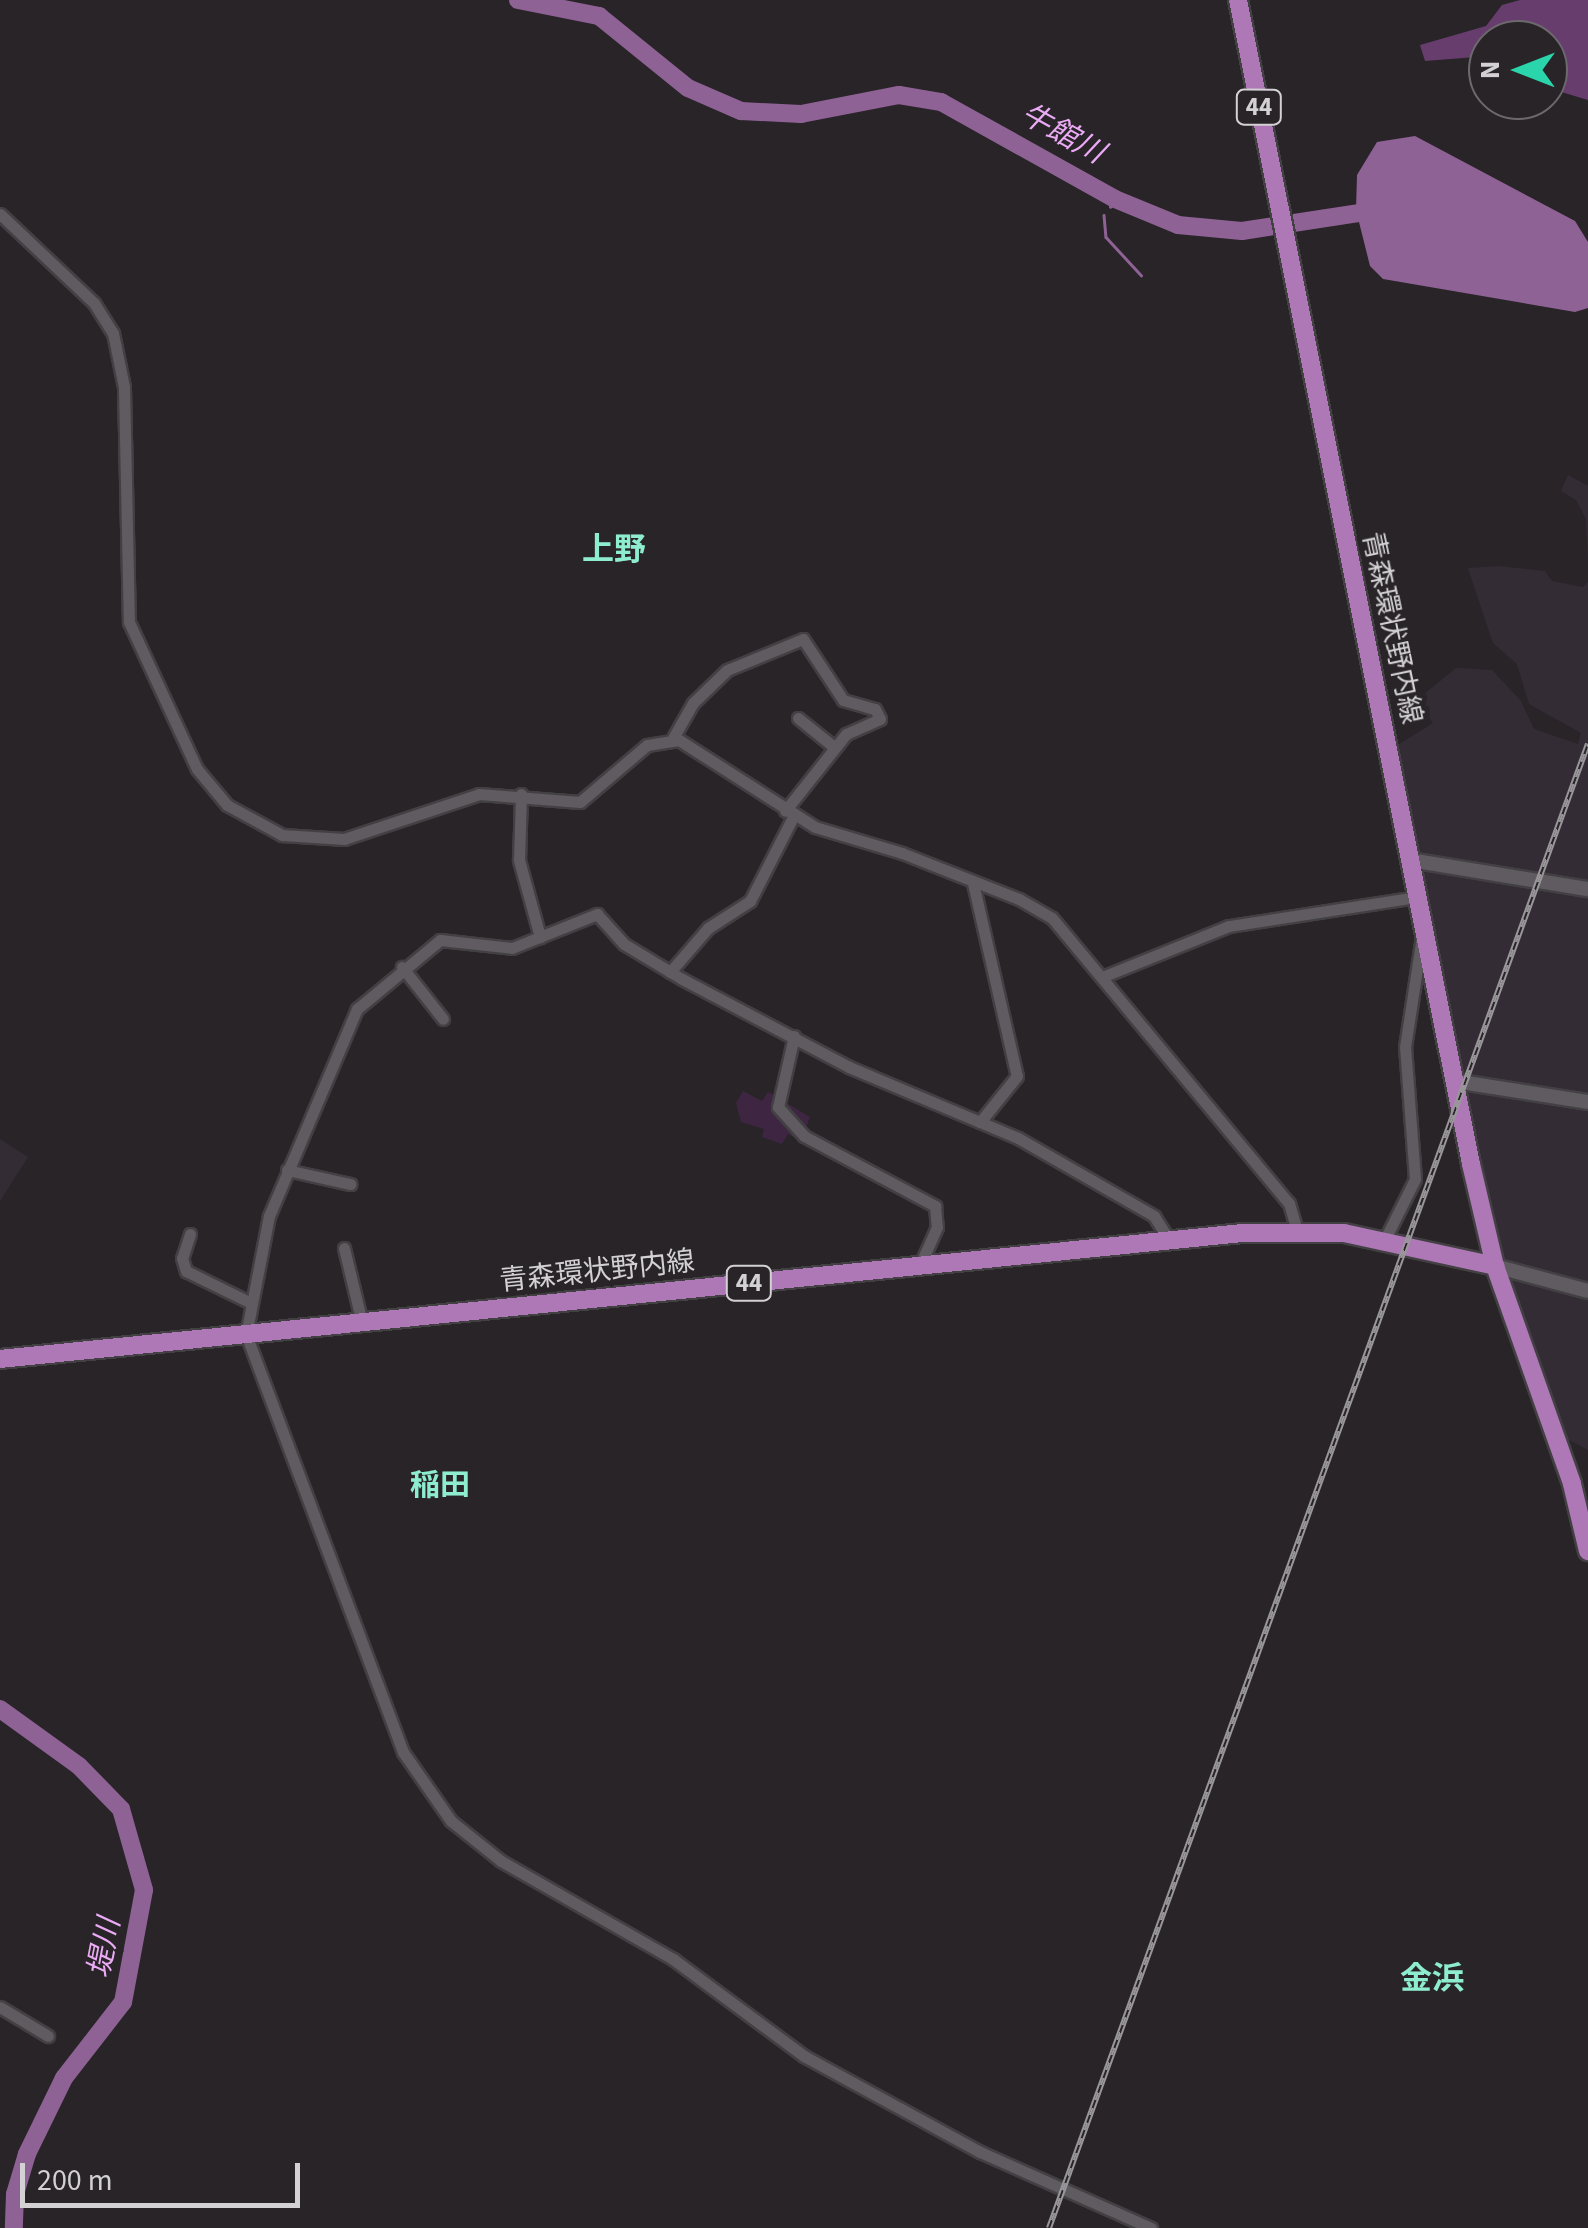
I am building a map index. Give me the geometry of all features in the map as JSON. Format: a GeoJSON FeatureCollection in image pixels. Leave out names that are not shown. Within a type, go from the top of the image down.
{"type":"FeatureCollection","features":[{"type":"Feature","properties":{"kind":"main road","name":"青森環状野内線"},"geometry":{"type":"LineString","coordinates":[[1238,0],[1454,1081],[1495,1266],[1588,1551]]}},
{"type":"Feature","properties":{"kind":"main road","name":"青森環状野内線"},"geometry":{"type":"LineString","coordinates":[[0,1359],[1297,1230],[1385,1240],[1495,1266]]}},
{"type":"Feature","properties":{"kind":"street"},"geometry":{"type":"LineString","coordinates":[[0,214],[94,302],[119,349],[128,622],[188,750],[216,796],[270,830],[329,840],[381,830],[466,797],[521,794],[580,802],[639,750],[672,738],[693,703],[727,670],[804,639],[843,700],[880,715],[877,724],[850,732],[834,748],[789,814],[750,901],[708,928],[670,972]]}},
{"type":"Feature","properties":{"kind":"street"},"geometry":{"type":"LineString","coordinates":[[798,718],[834,748]]}},
{"type":"Feature","properties":{"kind":"street"},"geometry":{"type":"LineString","coordinates":[[672,738],[740,774],[789,814],[1040,910],[1079,943],[1136,1027],[1290,1203],[1297,1230]]}},
{"type":"Feature","properties":{"kind":"street"},"geometry":{"type":"LineString","coordinates":[[521,794],[519,860],[540,937]]}},
{"type":"Feature","properties":{"kind":"street"},"geometry":{"type":"LineString","coordinates":[[1410,860],[1588,889]]}},
{"type":"Feature","properties":{"kind":"street"},"geometry":{"type":"LineString","coordinates":[[973,884],[1017,1076],[980,1122]]}},
{"type":"Feature","properties":{"kind":"street"},"geometry":{"type":"LineString","coordinates":[[1102,977],[1229,926],[1417,897]]}},
{"type":"Feature","properties":{"kind":"street"},"geometry":{"type":"LineString","coordinates":[[1150,2228],[980,2152],[804,2056],[686,1968],[501,1861],[451,1821],[403,1752],[246,1335],[249,1302],[287,1170],[357,1009],[402,967],[440,940],[504,949],[597,914],[624,944],[670,972],[794,1036],[980,1122],[1154,1216],[1169,1240]]}},
{"type":"Feature","properties":{"kind":"street"},"geometry":{"type":"LineString","coordinates":[[1385,1240],[1415,1180],[1405,1046],[1424,928]]}},
{"type":"Feature","properties":{"kind":"street"},"geometry":{"type":"LineString","coordinates":[[402,967],[443,1019]]}},
{"type":"Feature","properties":{"kind":"street"},"geometry":{"type":"LineString","coordinates":[[794,1036],[778,1108],[804,1136],[936,1206],[937,1226],[920,1265]]}},
{"type":"Feature","properties":{"kind":"street"},"geometry":{"type":"LineString","coordinates":[[1454,1081],[1588,1102]]}},
{"type":"Feature","properties":{"kind":"street"},"geometry":{"type":"LineString","coordinates":[[287,1170],[350,1184]]}},
{"type":"Feature","properties":{"kind":"street"},"geometry":{"type":"LineString","coordinates":[[190,1234],[182,1258],[186,1271],[249,1302]]}},
{"type":"Feature","properties":{"kind":"street"},"geometry":{"type":"LineString","coordinates":[[344,1248],[362,1322]]}},
{"type":"Feature","properties":{"kind":"street"},"geometry":{"type":"LineString","coordinates":[[1495,1266],[1588,1291]]}},
{"type":"Feature","properties":{"kind":"street"},"geometry":{"type":"LineString","coordinates":[[0,2007],[48,2036]]}},
{"type":"Feature","properties":{"kind":"shaded area"},"geometry":{"type":"Polygon","coordinates":[[[1520,0],[1588,0],[1588,100],[1568,94],[1568,20],[1491,20],[1502,5],[1520,0]]]}},
{"type":"Feature","properties":{"kind":"shaded area"},"geometry":{"type":"Polygon","coordinates":[[[1468,31],[1468,58],[1425,61],[1420,45],[1468,31]]]}},
{"type":"Feature","properties":{"kind":"shaded area"},"geometry":{"type":"Polygon","coordinates":[[[1415,136],[1575,221],[1588,242],[1588,308],[1575,312],[1383,279],[1370,266],[1356,210],[1357,175],[1377,142],[1415,136]]]}},
{"type":"Feature","properties":{"kind":"shaded area"},"geometry":{"type":"Polygon","coordinates":[[[1568,475],[1588,486],[1588,561],[1586,519],[1576,500],[1561,491],[1568,475]]]}},
{"type":"Feature","properties":{"kind":"shaded area"},"geometry":{"type":"Polygon","coordinates":[[[1498,566],[1545,571],[1552,581],[1583,587],[1588,582],[1588,1450],[1563,1437],[1498,1249],[1396,746],[1433,723],[1417,700],[1456,668],[1492,670],[1521,701],[1534,729],[1578,744],[1581,733],[1529,704],[1517,664],[1493,643],[1468,568],[1498,566]]]}},
{"type":"Feature","properties":{"kind":"shaded area"},"geometry":{"type":"Polygon","coordinates":[[[743,1091],[762,1101],[768,1092],[810,1117],[801,1141],[788,1134],[782,1144],[762,1137],[764,1129],[741,1122],[736,1103],[743,1091]]]}},
{"type":"Feature","properties":{"kind":"shaded area"},"geometry":{"type":"Polygon","coordinates":[[[0,1139],[28,1157],[0,1201],[0,1139]]]}},
{"type":"Feature","properties":{"kind":"waterway","name":"牛館川"},"geometry":{"type":"LineString","coordinates":[[518,0],[599,16],[688,88],[741,111],[801,114],[899,95],[941,102],[1115,199],[1178,225],[1242,231],[1379,210]]}},
{"type":"Feature","properties":{"kind":"waterway"},"geometry":{"type":"LineString","coordinates":[[1110,207],[1115,199]]}},
{"type":"Feature","properties":{"kind":"waterway"},"geometry":{"type":"LineString","coordinates":[[1104,215],[1106,237],[1141,275]]}},
{"type":"Feature","properties":{"kind":"waterway","name":"堤川"},"geometry":{"type":"LineString","coordinates":[[0,1709],[79,1766],[121,1809],[144,1890],[123,2002],[64,2078],[27,2154],[15,2194],[14,2228]]}},
{"type":"Feature","properties":{"kind":"railway"},"geometry":{"type":"LineString","coordinates":[[1049,2228],[1588,744]]}},
{"type":"Feature","properties":{"kind":"district","name":"上野"},"geometry":{"type":"Point","coordinates":[614,550]}},
{"type":"Feature","properties":{"kind":"district","name":"稲田"},"geometry":{"type":"Point","coordinates":[440,1486]}},
{"type":"Feature","properties":{"kind":"district","name":"金浜"},"geometry":{"type":"Point","coordinates":[1432,1979]}}]}
